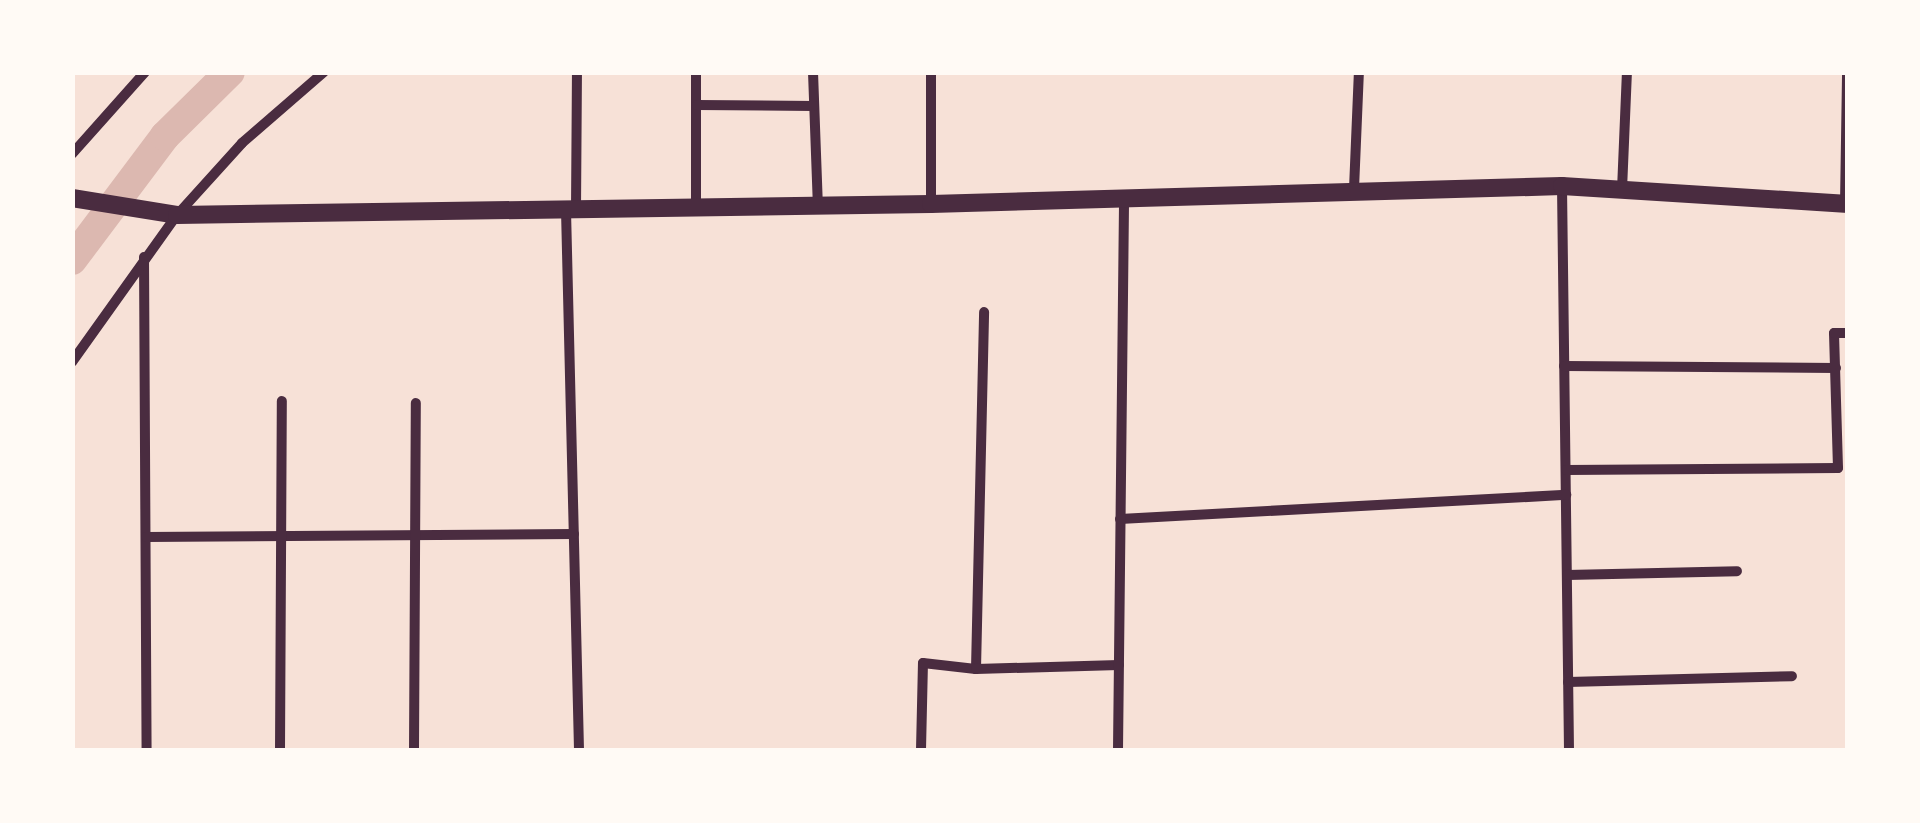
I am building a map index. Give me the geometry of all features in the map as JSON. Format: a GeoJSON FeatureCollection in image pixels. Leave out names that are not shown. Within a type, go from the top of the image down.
{"type":"FeatureCollection","features":[{"type":"Feature","properties":{"kind":"street"},"geometry":{"type":"LineString","coordinates":[[72,154],[145,72]]}},
{"type":"Feature","properties":{"kind":"street"},"geometry":{"type":"LineString","coordinates":[[72,362],[177,215],[242,143],[324,72]]}},
{"type":"Feature","properties":{"kind":"street"},"geometry":{"type":"LineString","coordinates":[[576,72],[571,210],[579,750]]}},
{"type":"Feature","properties":{"kind":"street"},"geometry":{"type":"LineString","coordinates":[[696,72],[696,209]]}},
{"type":"Feature","properties":{"kind":"street"},"geometry":{"type":"LineString","coordinates":[[814,72],[818,206]]}},
{"type":"Feature","properties":{"kind":"street"},"geometry":{"type":"LineString","coordinates":[[931,72],[931,204]]}},
{"type":"Feature","properties":{"kind":"street"},"geometry":{"type":"LineString","coordinates":[[1354,190],[1359,72]]}},
{"type":"Feature","properties":{"kind":"street"},"geometry":{"type":"LineString","coordinates":[[1622,190],[1627,72]]}},
{"type":"Feature","properties":{"kind":"street"},"geometry":{"type":"LineString","coordinates":[[72,198],[177,215],[696,209],[1562,186],[1846,204],[1847,72]]}},
{"type":"Feature","properties":{"kind":"street"},"geometry":{"type":"LineString","coordinates":[[696,105],[814,106]]}},
{"type":"Feature","properties":{"kind":"street"},"geometry":{"type":"LineString","coordinates":[[1562,186],[1569,750]]}},
{"type":"Feature","properties":{"kind":"street"},"geometry":{"type":"LineString","coordinates":[[1118,750],[1124,200]]}},
{"type":"Feature","properties":{"kind":"street"},"geometry":{"type":"LineString","coordinates":[[144,257],[147,750]]}},
{"type":"Feature","properties":{"kind":"street"},"geometry":{"type":"LineString","coordinates":[[976,669],[984,312]]}},
{"type":"Feature","properties":{"kind":"street"},"geometry":{"type":"LineString","coordinates":[[1566,470],[1838,468],[1843,445],[1834,332],[1848,333]]}},
{"type":"Feature","properties":{"kind":"street"},"geometry":{"type":"LineString","coordinates":[[1564,366],[1836,368]]}},
{"type":"Feature","properties":{"kind":"street"},"geometry":{"type":"LineString","coordinates":[[280,750],[282,401]]}},
{"type":"Feature","properties":{"kind":"street"},"geometry":{"type":"LineString","coordinates":[[414,750],[416,403]]}},
{"type":"Feature","properties":{"kind":"street"},"geometry":{"type":"LineString","coordinates":[[1120,519],[1566,495]]}},
{"type":"Feature","properties":{"kind":"street"},"geometry":{"type":"LineString","coordinates":[[146,537],[574,534]]}},
{"type":"Feature","properties":{"kind":"street"},"geometry":{"type":"LineString","coordinates":[[1567,575],[1738,571]]}},
{"type":"Feature","properties":{"kind":"street"},"geometry":{"type":"LineString","coordinates":[[921,750],[924,663],[976,669],[1119,665]]}},
{"type":"Feature","properties":{"kind":"street"},"geometry":{"type":"LineString","coordinates":[[1568,682],[1792,676]]}},
{"type":"Feature","properties":{"kind":"waterway"},"geometry":{"type":"LineString","coordinates":[[72,260],[165,136],[230,72]]}}]}
